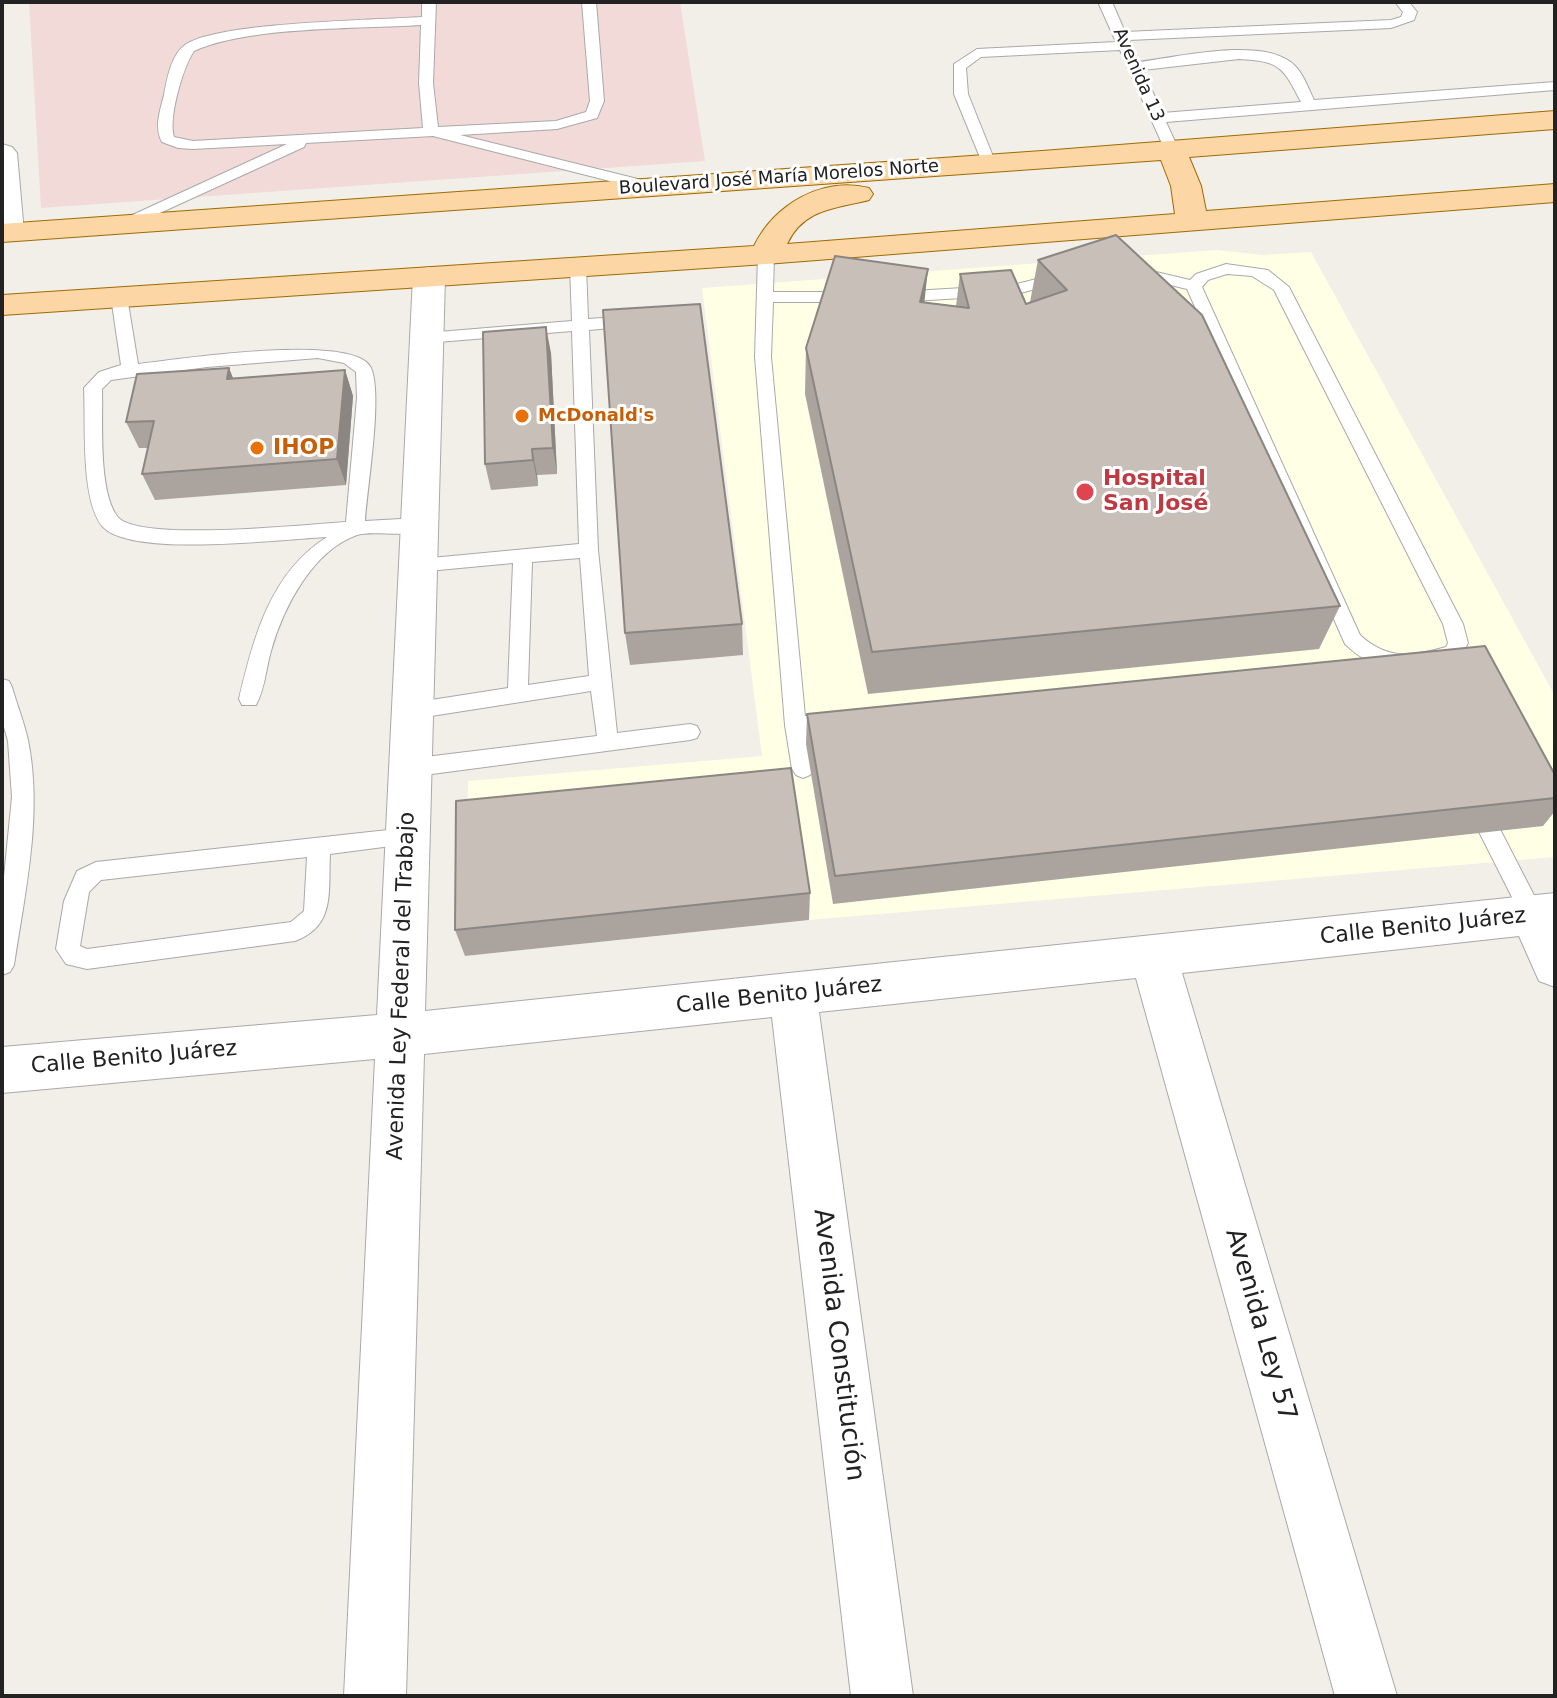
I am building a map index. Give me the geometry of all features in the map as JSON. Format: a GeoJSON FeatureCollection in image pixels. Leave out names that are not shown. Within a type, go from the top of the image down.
{"type":"FeatureCollection","features":[{"type":"Feature","properties":{"kind":"main road","name":"Boulevard José María Morelos Norte"},"geometry":{"type":"LineString","coordinates":[[5,233],[989,164],[1555,120]]}},
{"type":"Feature","properties":{"kind":"main road"},"geometry":{"type":"LineString","coordinates":[[1171,148],[1186,186],[1192,221]]}},
{"type":"Feature","properties":{"kind":"main road"},"geometry":{"type":"LineString","coordinates":[[766,255],[777,229],[790,213],[806,204],[829,198],[940,184],[1042,160]]}},
{"type":"Feature","properties":{"kind":"main road"},"geometry":{"type":"LineString","coordinates":[[2,305],[1103,234],[1192,221],[1555,193]]}},
{"type":"Feature","properties":{"kind":"street"},"geometry":{"type":"LineString","coordinates":[[2,153],[5,233]]}},
{"type":"Feature","properties":{"kind":"street","name":"Avenida Ley Federal del Trabajo"},"geometry":{"type":"LineString","coordinates":[[375,1696],[429,277]]}},
{"type":"Feature","properties":{"kind":"street"},"geometry":{"type":"LineString","coordinates":[[1544,914],[1555,966]]}},
{"type":"Feature","properties":{"kind":"street","name":"Calle Benito Juárez"},"geometry":{"type":"LineString","coordinates":[[2,1070],[401,1035],[1544,914]]}},
{"type":"Feature","properties":{"kind":"street","name":"Avenida Ley 57"},"geometry":{"type":"LineString","coordinates":[[1153,954],[1366,1696]]}},
{"type":"Feature","properties":{"kind":"street","name":"Avenida Constitución"},"geometry":{"type":"LineString","coordinates":[[793,995],[882,1696]]}},
{"type":"Feature","properties":{"kind":"lane"},"geometry":{"type":"LineString","coordinates":[[429,2],[426,83],[431,131]]}},
{"type":"Feature","properties":{"kind":"lane"},"geometry":{"type":"LineString","coordinates":[[427,21],[221,36],[197,42],[182,57],[164,129],[167,139],[193,145],[311,139],[557,125],[592,115],[596,108],[597,89],[589,2]]}},
{"type":"Feature","properties":{"kind":"lane","name":"Avenida 13"},"geometry":{"type":"LineString","coordinates":[[1105,2],[1171,148]]}},
{"type":"Feature","properties":{"kind":"lane"},"geometry":{"type":"LineString","coordinates":[[989,164],[961,94],[959,67],[977,53],[1391,24],[1407,20],[1410,12],[1402,2]]}},
{"type":"Feature","properties":{"kind":"lane"},"geometry":{"type":"LineString","coordinates":[[1136,67],[1242,55],[1265,56],[1288,65],[1310,105]]}},
{"type":"Feature","properties":{"kind":"lane"},"geometry":{"type":"LineString","coordinates":[[1157,118],[1555,86]]}},
{"type":"Feature","properties":{"kind":"lane"},"geometry":{"type":"LineString","coordinates":[[431,131],[508,153],[649,186]]}},
{"type":"Feature","properties":{"kind":"lane"},"geometry":{"type":"LineString","coordinates":[[120,226],[311,139]]}},
{"type":"Feature","properties":{"kind":"lane"},"geometry":{"type":"LineString","coordinates":[[807,251],[843,266]]}},
{"type":"Feature","properties":{"kind":"lane"},"geometry":{"type":"LineString","coordinates":[[766,255],[763,357],[795,725],[803,769]]}},
{"type":"Feature","properties":{"kind":"lane"},"geometry":{"type":"LineString","coordinates":[[578,266],[589,550],[608,744]]}},
{"type":"Feature","properties":{"kind":"lane"},"geometry":{"type":"LineString","coordinates":[[1118,269],[1194,286],[1213,272],[1252,269],[1268,275],[1281,287],[1453,624],[1458,643],[1453,653],[1429,661],[1393,664],[1378,661],[1363,652],[1352,639],[1194,286]]}},
{"type":"Feature","properties":{"kind":"lane"},"geometry":{"type":"LineString","coordinates":[[767,297],[878,292],[915,297],[1013,290],[1048,283],[1072,273]]}},
{"type":"Feature","properties":{"kind":"lane"},"geometry":{"type":"LineString","coordinates":[[119,297],[130,369]]}},
{"type":"Feature","properties":{"kind":"lane"},"geometry":{"type":"LineString","coordinates":[[426,338],[651,320]]}},
{"type":"Feature","properties":{"kind":"lane"},"geometry":{"type":"LineString","coordinates":[[355,528],[366,398],[364,372],[360,364],[348,358],[318,353],[130,369],[97,381],[92,394],[98,494],[110,522],[127,533],[144,537],[355,528],[418,545],[523,556],[589,550]]}},
{"type":"Feature","properties":{"kind":"lane"},"geometry":{"type":"LineString","coordinates":[[249,699],[267,623],[302,564],[328,543],[355,528]]}},
{"type":"Feature","properties":{"kind":"lane"},"geometry":{"type":"LineString","coordinates":[[518,694],[523,556]]}},
{"type":"Feature","properties":{"kind":"lane"},"geometry":{"type":"LineString","coordinates":[[1346,666],[1378,661]]}},
{"type":"Feature","properties":{"kind":"lane"},"geometry":{"type":"LineString","coordinates":[[412,711],[600,682]]}},
{"type":"Feature","properties":{"kind":"lane"},"geometry":{"type":"LineString","coordinates":[[2,687],[18,742],[22,790],[18,860],[2,965]]}},
{"type":"Feature","properties":{"kind":"lane"},"geometry":{"type":"LineString","coordinates":[[795,725],[857,719]]}},
{"type":"Feature","properties":{"kind":"lane"},"geometry":{"type":"LineString","coordinates":[[409,768],[690,732]]}},
{"type":"Feature","properties":{"kind":"lane"},"geometry":{"type":"LineString","coordinates":[[1451,807],[1471,792],[1544,914]]}},
{"type":"Feature","properties":{"kind":"lane"},"geometry":{"type":"LineString","coordinates":[[319,847],[315,915],[295,931],[87,959],[74,957],[68,949],[79,887],[86,877],[96,872],[406,837]]}},
{"type":"Feature","properties":{"kind":"shaded area"},"geometry":{"type":"Polygon","coordinates":[[[29,2],[680,2],[705,161],[41,208],[29,2]]]}},
{"type":"Feature","properties":{"kind":"shaded area","name":"Hospital San José"},"geometry":{"type":"Polygon","coordinates":[[[1217,250],[1262,255],[1311,252],[1555,696],[1555,857],[809,920],[465,956],[468,781],[762,756],[702,288],[1217,250]]]}},
{"type":"Feature","properties":{"kind":"building"},"geometry":{"type":"Polygon","coordinates":[[[1116,235],[1202,315],[1340,606],[872,652],[806,348],[835,256],[928,269],[920,302],[969,308],[960,274],[1011,270],[1026,304],[1067,290],[1038,260],[1116,235]]]}},
{"type":"Feature","properties":{"kind":"building"},"geometry":{"type":"Polygon","coordinates":[[[700,304],[742,624],[625,633],[603,310],[700,304]]]}},
{"type":"Feature","properties":{"kind":"building","name":"McDonald's"},"geometry":{"type":"Polygon","coordinates":[[[546,327],[553,448],[532,449],[533,460],[485,464],[483,332],[546,327]]]}},
{"type":"Feature","properties":{"kind":"building","name":"IHOP"},"geometry":{"type":"Polygon","coordinates":[[[229,368],[227,379],[345,370],[337,459],[142,474],[154,421],[126,422],[137,374],[229,368]]]}},
{"type":"Feature","properties":{"kind":"building"},"geometry":{"type":"Polygon","coordinates":[[[1485,646],[1555,775],[1555,798],[835,876],[807,714],[1485,646]]]}},
{"type":"Feature","properties":{"kind":"building"},"geometry":{"type":"Polygon","coordinates":[[[791,768],[810,893],[455,930],[456,801],[791,768]]]}},
{"type":"Feature","properties":{"kind":"place","name":"McDonald's"},"geometry":{"type":"Point","coordinates":[522,416]}},
{"type":"Feature","properties":{"kind":"place","name":"IHOP"},"geometry":{"type":"Point","coordinates":[257,448]}},
{"type":"Feature","properties":{"kind":"place","name":"Hospital San José"},"geometry":{"type":"Point","coordinates":[1085,492]}}]}
